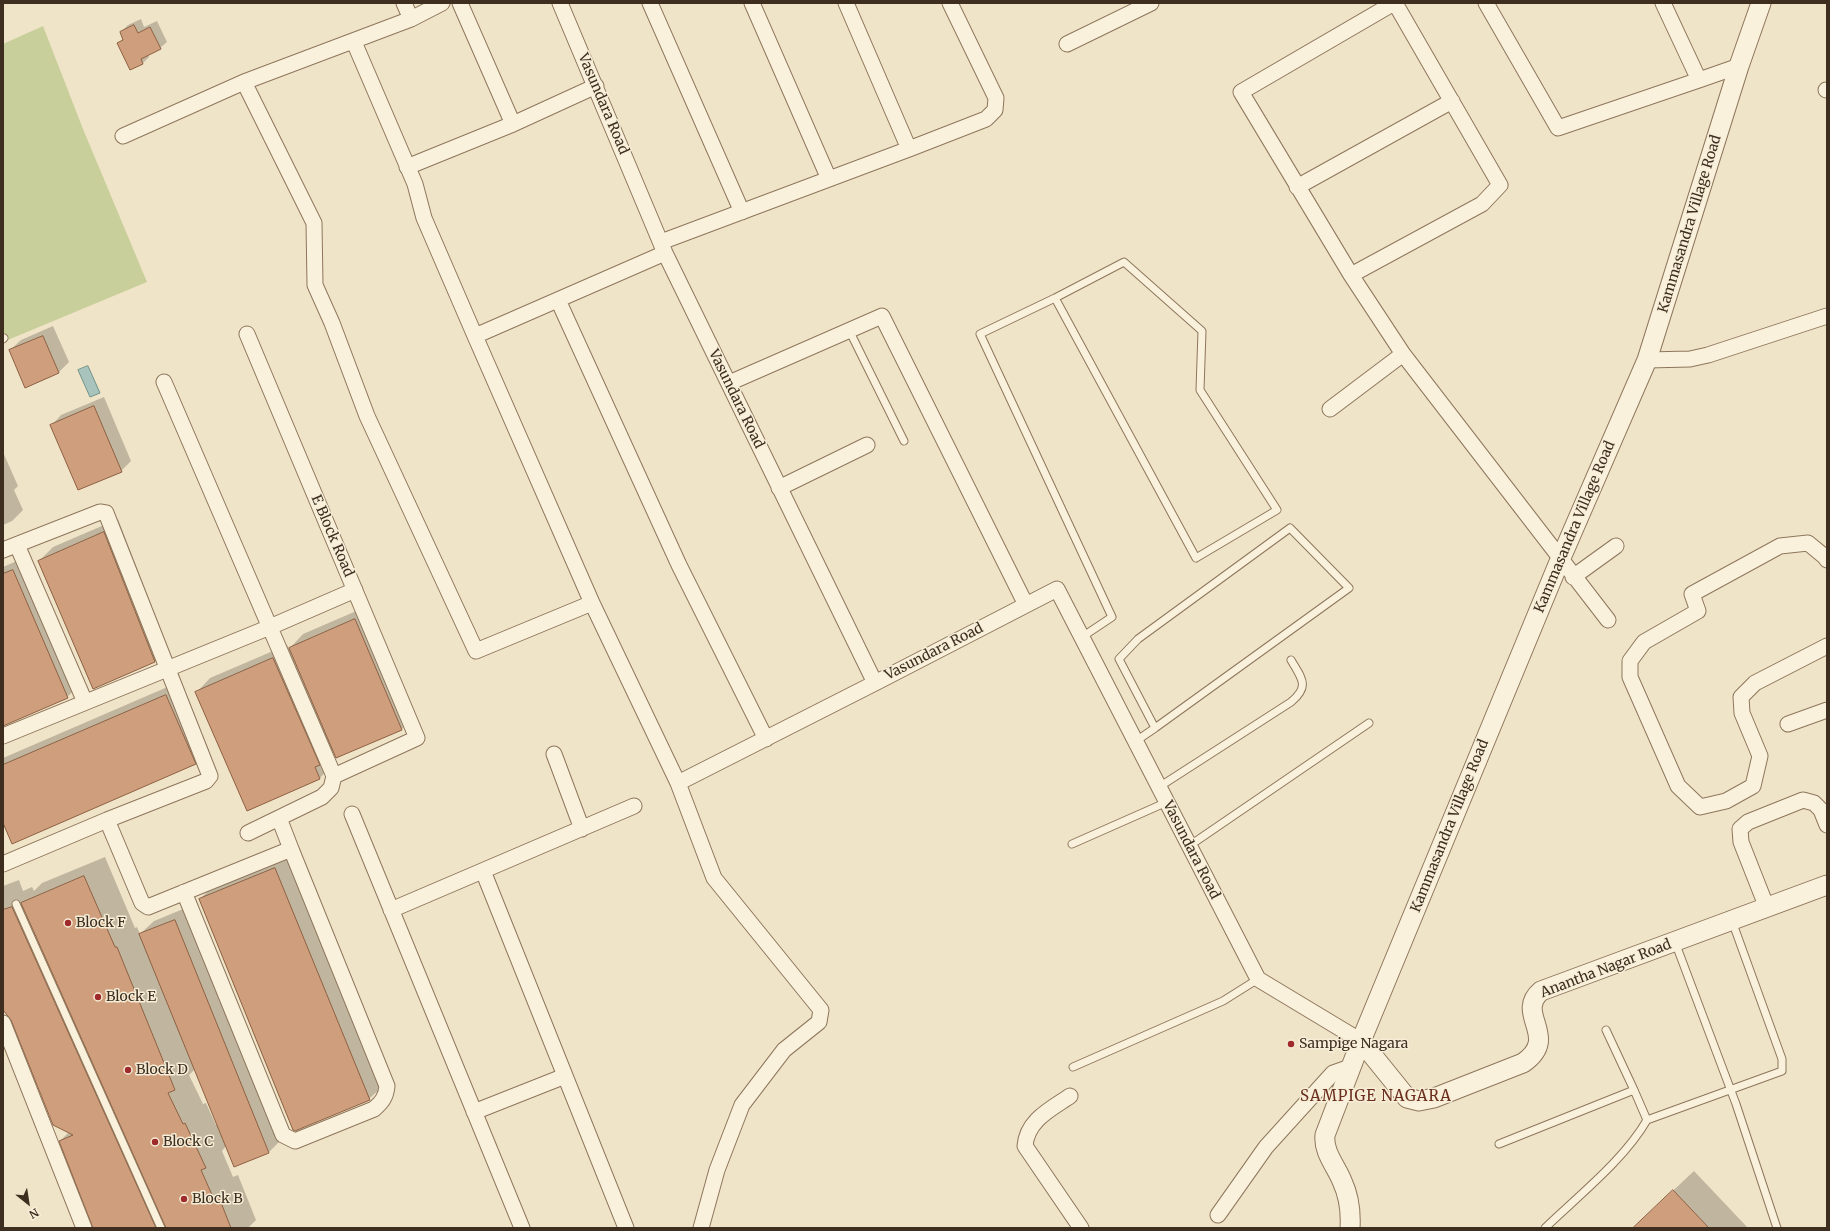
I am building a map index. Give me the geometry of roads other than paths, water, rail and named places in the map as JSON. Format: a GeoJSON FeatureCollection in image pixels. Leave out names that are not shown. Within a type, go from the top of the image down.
{"type":"FeatureCollection","features":[{"type":"Feature","properties":{"kind":"street"},"geometry":{"type":"LineString","coordinates":[[404,3],[411,19]]}},
{"type":"Feature","properties":{"kind":"street"},"geometry":{"type":"LineString","coordinates":[[123,136],[244,82],[354,42],[411,19],[442,3]]}},
{"type":"Feature","properties":{"kind":"street"},"geometry":{"type":"LineString","coordinates":[[460,3],[513,124]]}},
{"type":"Feature","properties":{"kind":"street","name":"Vasundara Road"},"geometry":{"type":"LineString","coordinates":[[560,3],[663,247],[875,683],[1057,589],[1258,979]]}},
{"type":"Feature","properties":{"kind":"street"},"geometry":{"type":"LineString","coordinates":[[650,3],[742,212]]}},
{"type":"Feature","properties":{"kind":"street"},"geometry":{"type":"LineString","coordinates":[[752,3],[829,179]]}},
{"type":"Feature","properties":{"kind":"street"},"geometry":{"type":"LineString","coordinates":[[846,3],[909,149]]}},
{"type":"Feature","properties":{"kind":"street"},"geometry":{"type":"LineString","coordinates":[[475,336],[558,300],[663,247],[742,212],[986,119],[995,110],[996,98],[950,3]]}},
{"type":"Feature","properties":{"kind":"street"},"geometry":{"type":"LineString","coordinates":[[1067,44],[1151,3]]}},
{"type":"Feature","properties":{"kind":"street"},"geometry":{"type":"LineString","coordinates":[[1351,276],[1482,204],[1500,185],[1394,3],[1241,92],[1351,276],[1403,354],[1573,577],[1608,620]]}},
{"type":"Feature","properties":{"kind":"street"},"geometry":{"type":"LineString","coordinates":[[1486,3],[1558,128],[1740,66]]}},
{"type":"Feature","properties":{"kind":"street"},"geometry":{"type":"LineString","coordinates":[[1663,3],[1699,80]]}},
{"type":"Feature","properties":{"kind":"street","name":"Kammasandra Village Road"},"geometry":{"type":"LineString","coordinates":[[1361,1041],[1560,559],[1647,360],[1761,3]]}},
{"type":"Feature","properties":{"kind":"street"},"geometry":{"type":"LineString","coordinates":[[354,42],[415,184],[424,218],[592,603],[678,783],[714,878],[821,1010],[819,1022],[784,1050],[742,1105],[717,1170],[700,1228]]}},
{"type":"Feature","properties":{"kind":"street"},"geometry":{"type":"LineString","coordinates":[[244,82],[314,223],[315,285],[332,323],[367,416],[476,651],[592,603]]}},
{"type":"Feature","properties":{"kind":"street"},"geometry":{"type":"LineString","coordinates":[[407,167],[513,124],[596,86]]}},
{"type":"Feature","properties":{"kind":"street"},"geometry":{"type":"LineString","coordinates":[[1297,186],[1452,101]]}},
{"type":"Feature","properties":{"kind":"street"},"geometry":{"type":"LineString","coordinates":[[558,300],[679,565],[766,739]]}},
{"type":"Feature","properties":{"kind":"street"},"geometry":{"type":"LineString","coordinates":[[729,383],[882,316],[1026,605]]}},
{"type":"Feature","properties":{"kind":"street"},"geometry":{"type":"LineString","coordinates":[[1647,360],[1690,359],[1708,355],[1827,316]]}},
{"type":"Feature","properties":{"kind":"street","name":"E Block Road"},"geometry":{"type":"LineString","coordinates":[[247,334],[417,738],[334,776]]}},
{"type":"Feature","properties":{"kind":"street"},"geometry":{"type":"LineString","coordinates":[[1330,409],[1403,354]]}},
{"type":"Feature","properties":{"kind":"street"},"geometry":{"type":"LineString","coordinates":[[164,382],[334,776],[331,788],[322,798],[248,833]]}},
{"type":"Feature","properties":{"kind":"street"},"geometry":{"type":"LineString","coordinates":[[779,488],[867,445]]}},
{"type":"Feature","properties":{"kind":"street"},"geometry":{"type":"LineString","coordinates":[[3,550],[100,512],[106,513],[210,774],[209,779],[3,864]]}},
{"type":"Feature","properties":{"kind":"street"},"geometry":{"type":"LineString","coordinates":[[1827,560],[1808,543],[1780,546],[1692,594],[1698,611],[1644,642],[1630,661],[1630,677],[1678,786],[1700,806],[1726,801],[1753,786],[1760,756],[1742,713],[1741,697],[1755,683],[1827,646]]}},
{"type":"Feature","properties":{"kind":"street"},"geometry":{"type":"LineString","coordinates":[[17,545],[85,702]]}},
{"type":"Feature","properties":{"kind":"street"},"geometry":{"type":"LineString","coordinates":[[1573,577],[1616,546]]}},
{"type":"Feature","properties":{"kind":"street"},"geometry":{"type":"LineString","coordinates":[[3,736],[270,627],[355,590]]}},
{"type":"Feature","properties":{"kind":"street"},"geometry":{"type":"LineString","coordinates":[[678,783],[875,683]]}},
{"type":"Feature","properties":{"kind":"street"},"geometry":{"type":"LineString","coordinates":[[1788,724],[1827,710]]}},
{"type":"Feature","properties":{"kind":"street"},"geometry":{"type":"LineString","coordinates":[[554,754],[582,829]]}},
{"type":"Feature","properties":{"kind":"street"},"geometry":{"type":"LineString","coordinates":[[1767,908],[1741,842],[1740,829],[1748,822],[1803,800],[1814,803],[1821,810],[1827,825]]}},
{"type":"Feature","properties":{"kind":"street"},"geometry":{"type":"LineString","coordinates":[[391,910],[634,806]]}},
{"type":"Feature","properties":{"kind":"street"},"geometry":{"type":"LineString","coordinates":[[352,814],[522,1228]]}},
{"type":"Feature","properties":{"kind":"street"},"geometry":{"type":"LineString","coordinates":[[184,892],[279,1129],[283,1135],[295,1141],[374,1109],[382,1102],[386,1095],[387,1086],[279,818]]}},
{"type":"Feature","properties":{"kind":"street"},"geometry":{"type":"LineString","coordinates":[[107,820],[144,905],[151,906],[291,849]]}},
{"type":"Feature","properties":{"kind":"street"},"geometry":{"type":"LineString","coordinates":[[483,871],[626,1228]]}},
{"type":"Feature","properties":{"kind":"street","name":"Anantha Nagar Road"},"geometry":{"type":"LineString","coordinates":[[1361,1041],[1406,1098],[1419,1101],[1434,1098],[1524,1063],[1530,1058],[1538,1047],[1540,1038],[1532,1011],[1532,1004],[1535,996],[1541,991],[1827,886]]}},
{"type":"Feature","properties":{"kind":"street"},"geometry":{"type":"LineString","coordinates":[[1258,979],[1361,1041],[1324,1135],[1326,1150],[1347,1194],[1350,1208],[1350,1228]]}},
{"type":"Feature","properties":{"kind":"street"},"geometry":{"type":"LineString","coordinates":[[3,1023],[84,1228]]}},
{"type":"Feature","properties":{"kind":"street"},"geometry":{"type":"LineString","coordinates":[[1218,1215],[1266,1147],[1333,1073],[1350,1067]]}},
{"type":"Feature","properties":{"kind":"street"},"geometry":{"type":"LineString","coordinates":[[474,1112],[565,1076]]}},
{"type":"Feature","properties":{"kind":"street"},"geometry":{"type":"LineString","coordinates":[[1070,1096],[1037,1119],[1030,1127],[1026,1137],[1025,1146],[1081,1228]]}},
{"type":"Feature","properties":{"kind":"lane"},"geometry":{"type":"LineString","coordinates":[[1055,298],[1196,558],[1277,510],[1200,390],[1202,331],[1124,262],[1055,298],[980,334],[1112,617],[1082,637]]}},
{"type":"Feature","properties":{"kind":"lane"},"geometry":{"type":"LineString","coordinates":[[849,330],[904,441]]}},
{"type":"Feature","properties":{"kind":"lane"},"geometry":{"type":"LineString","coordinates":[[1136,741],[1155,728],[1349,588],[1290,528],[1138,639],[1119,659],[1155,728]]}},
{"type":"Feature","properties":{"kind":"lane"},"geometry":{"type":"LineString","coordinates":[[1159,787],[1291,702],[1300,694],[1303,688],[1301,676],[1292,660]]}},
{"type":"Feature","properties":{"kind":"lane"},"geometry":{"type":"LineString","coordinates":[[1189,846],[1369,723]]}},
{"type":"Feature","properties":{"kind":"lane"},"geometry":{"type":"LineString","coordinates":[[1072,844],[1167,802]]}},
{"type":"Feature","properties":{"kind":"lane"},"geometry":{"type":"LineString","coordinates":[[16,904],[161,1228]]}},
{"type":"Feature","properties":{"kind":"lane"},"geometry":{"type":"LineString","coordinates":[[1545,1228],[1638,1136],[1647,1120],[1782,1071],[1782,1059],[1732,921]]}},
{"type":"Feature","properties":{"kind":"lane"},"geometry":{"type":"LineString","coordinates":[[1675,942],[1730,1090],[1777,1228]]}},
{"type":"Feature","properties":{"kind":"lane"},"geometry":{"type":"LineString","coordinates":[[1073,1067],[1223,1001],[1258,979]]}},
{"type":"Feature","properties":{"kind":"lane"},"geometry":{"type":"LineString","coordinates":[[1606,1030],[1647,1120]]}},
{"type":"Feature","properties":{"kind":"lane"},"geometry":{"type":"LineString","coordinates":[[1499,1144],[1634,1090]]}},
{"type":"Feature","properties":{"kind":"water"},"geometry":{"type":"Polygon","coordinates":[[[88,366],[100,393],[90,397],[78,370],[88,366]]]}},
{"type":"Feature","properties":{"kind":"place","name":"Block F"},"geometry":{"type":"Point","coordinates":[68,923]}},
{"type":"Feature","properties":{"kind":"place","name":"Block E"},"geometry":{"type":"Point","coordinates":[98,997]}},
{"type":"Feature","properties":{"kind":"place","name":"Sampige Nagara"},"geometry":{"type":"Point","coordinates":[1291,1044]}},
{"type":"Feature","properties":{"kind":"place","name":"Block D"},"geometry":{"type":"Point","coordinates":[128,1070]}},
{"type":"Feature","properties":{"kind":"place","name":"Block C"},"geometry":{"type":"Point","coordinates":[155,1142]}},
{"type":"Feature","properties":{"kind":"place","name":"Block B"},"geometry":{"type":"Point","coordinates":[184,1199]}},
{"type":"Feature","properties":{"kind":"district","name":"SAMPIGE NAGARA"},"geometry":{"type":"Point","coordinates":[1376,1097]}}]}
